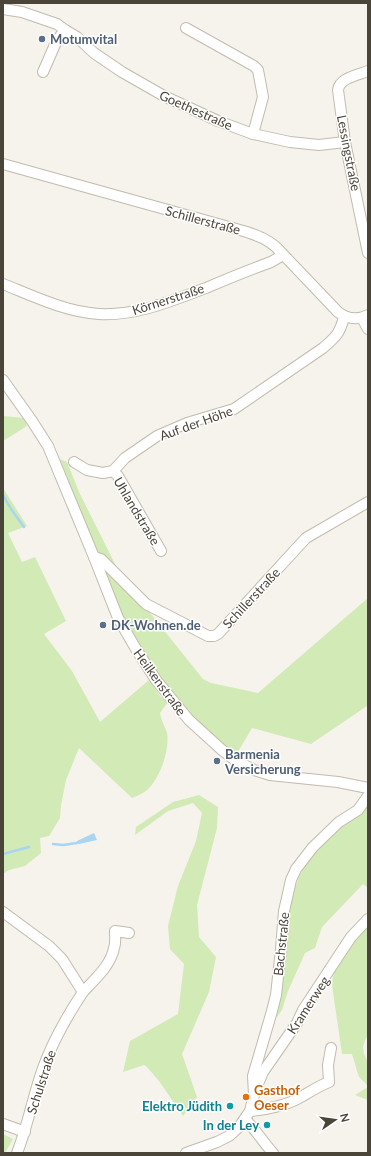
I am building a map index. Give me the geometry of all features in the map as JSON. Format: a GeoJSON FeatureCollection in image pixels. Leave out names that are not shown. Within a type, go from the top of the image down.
{"type":"FeatureCollection","features":[{"type":"Feature","properties":{"kind":"street","name":"Goethestraße"},"geometry":{"type":"LineString","coordinates":[[3,9],[22,12],[58,24],[77,37],[94,53],[122,72],[156,92],[218,121],[253,134],[290,142],[319,145],[345,142]]}},
{"type":"Feature","properties":{"kind":"street"},"geometry":{"type":"LineString","coordinates":[[186,28],[252,65],[258,70],[263,97],[253,134]]}},
{"type":"Feature","properties":{"kind":"street"},"geometry":{"type":"LineString","coordinates":[[42,72],[57,40],[65,30]]}},
{"type":"Feature","properties":{"kind":"street","name":"Lessingstraße"},"geometry":{"type":"LineString","coordinates":[[368,71],[342,82],[339,87],[345,142],[368,253]]}},
{"type":"Feature","properties":{"kind":"street","name":"Schillerstraße"},"geometry":{"type":"LineString","coordinates":[[3,164],[247,232],[269,241],[328,304],[344,317]]}},
{"type":"Feature","properties":{"kind":"street","name":"Körnerstraße"},"geometry":{"type":"LineString","coordinates":[[3,284],[76,310],[99,314],[122,313],[169,302],[271,262],[282,254]]}},
{"type":"Feature","properties":{"kind":"street"},"geometry":{"type":"LineString","coordinates":[[344,317],[353,318],[365,316],[368,329]]}},
{"type":"Feature","properties":{"kind":"street","name":"Auf der Höhe"},"geometry":{"type":"LineString","coordinates":[[113,471],[125,458],[157,436],[187,423],[234,410],[323,348],[340,332],[344,317]]}},
{"type":"Feature","properties":{"kind":"street","name":"Heilkenstraße"},"geometry":{"type":"LineString","coordinates":[[3,380],[25,409],[48,446],[118,618],[144,661],[166,693],[189,720],[222,750],[254,770],[270,775],[338,782],[368,788]]}},
{"type":"Feature","properties":{"kind":"street"},"geometry":{"type":"LineString","coordinates":[[74,462],[87,470],[103,473],[113,471]]}},
{"type":"Feature","properties":{"kind":"street","name":"Uhlandstraße"},"geometry":{"type":"LineString","coordinates":[[113,471],[118,476],[161,551]]}},
{"type":"Feature","properties":{"kind":"street","name":"Schillerstraße"},"geometry":{"type":"LineString","coordinates":[[94,557],[100,559],[146,604],[201,633],[208,636],[214,636],[218,634],[306,538],[368,502]]}},
{"type":"Feature","properties":{"kind":"street","name":"Bachstraße"},"geometry":{"type":"LineString","coordinates":[[247,1115],[254,1095],[253,1076],[276,995],[282,949],[284,911],[291,880],[296,869],[312,847],[339,822],[358,810],[368,796]]}},
{"type":"Feature","properties":{"kind":"street"},"geometry":{"type":"LineString","coordinates":[[3,912],[49,946],[62,959],[83,992]]}},
{"type":"Feature","properties":{"kind":"street","name":"Kramerweg"},"geometry":{"type":"LineString","coordinates":[[254,1095],[263,1072],[297,1023],[303,1010],[351,937],[368,919]]}},
{"type":"Feature","properties":{"kind":"street","name":"Schulstraße"},"geometry":{"type":"LineString","coordinates":[[17,1153],[25,1132],[43,1068],[71,1010],[83,992],[111,957],[115,947],[115,931],[129,933]]}},
{"type":"Feature","properties":{"kind":"street"},"geometry":{"type":"LineString","coordinates":[[186,1153],[229,1136],[247,1115],[300,1098],[316,1086],[329,1082],[328,1066],[331,1048]]}},
{"type":"Feature","properties":{"kind":"street"},"geometry":{"type":"LineString","coordinates":[[247,1115],[265,1144],[273,1153]]}},
{"type":"Feature","properties":{"kind":"street"},"geometry":{"type":"LineString","coordinates":[[3,1124],[25,1132]]}},
{"type":"Feature","properties":{"kind":"green space"},"geometry":{"type":"Polygon","coordinates":[[[3,416],[24,418],[27,426],[3,441],[3,416]]]}},
{"type":"Feature","properties":{"kind":"green space"},"geometry":{"type":"Polygon","coordinates":[[[60,459],[67,462],[79,492],[122,578],[203,679],[211,683],[258,693],[368,598],[368,708],[367,706],[311,744],[252,728],[239,750],[238,756],[193,719],[158,675],[123,619],[60,459]]]}},
{"type":"Feature","properties":{"kind":"green space"},"geometry":{"type":"Polygon","coordinates":[[[3,488],[27,526],[8,533],[22,562],[35,557],[66,621],[44,634],[72,671],[100,722],[149,680],[161,697],[168,702],[160,713],[168,740],[163,764],[156,779],[146,791],[132,798],[79,748],[66,780],[60,818],[49,836],[40,838],[41,853],[25,866],[9,870],[3,874],[3,488]]]}},
{"type":"Feature","properties":{"kind":"green space"},"geometry":{"type":"Polygon","coordinates":[[[199,795],[218,807],[217,828],[197,905],[199,937],[216,957],[209,992],[182,1054],[197,1097],[183,1116],[159,1081],[147,1067],[144,1065],[123,1072],[130,1041],[178,1014],[184,964],[170,949],[168,926],[178,886],[196,841],[202,813],[193,803],[168,811],[135,835],[136,827],[173,802],[199,795]]]}},
{"type":"Feature","properties":{"kind":"green space"},"geometry":{"type":"Polygon","coordinates":[[[368,805],[368,888],[363,884],[322,927],[315,948],[305,953],[288,991],[282,1010],[276,1017],[282,991],[292,899],[302,871],[313,854],[325,840],[359,814],[368,805]]]}},
{"type":"Feature","properties":{"kind":"green space"},"geometry":{"type":"Polygon","coordinates":[[[368,924],[368,1035],[363,1047],[364,1054],[368,1062],[368,1086],[359,1077],[352,1054],[342,1054],[332,985],[333,976],[344,952],[368,924]]]}},
{"type":"Feature","properties":{"kind":"green space"},"geometry":{"type":"Polygon","coordinates":[[[368,1087],[368,1100],[355,1095],[368,1087]]]}},
{"type":"Feature","properties":{"kind":"green space"},"geometry":{"type":"Polygon","coordinates":[[[3,1134],[13,1139],[5,1153],[3,1153],[3,1134]]]}},
{"type":"Feature","properties":{"kind":"water"},"geometry":{"type":"Polygon","coordinates":[[[94,833],[97,840],[79,844],[77,843],[77,841],[94,833]]]}},
{"type":"Feature","properties":{"kind":"waterway"},"geometry":{"type":"LineString","coordinates":[[3,495],[24,527]]}},
{"type":"Feature","properties":{"kind":"waterway"},"geometry":{"type":"LineString","coordinates":[[53,844],[63,845],[77,843]]}},
{"type":"Feature","properties":{"kind":"waterway"},"geometry":{"type":"LineString","coordinates":[[3,854],[29,847]]}},
{"type":"Feature","properties":{"kind":"place","name":"Motumvital"},"geometry":{"type":"Point","coordinates":[42,39]}},
{"type":"Feature","properties":{"kind":"place","name":"DK-Wohnen.de"},"geometry":{"type":"Point","coordinates":[103,625]}},
{"type":"Feature","properties":{"kind":"place","name":"Barmenia Versicherung"},"geometry":{"type":"Point","coordinates":[217,761]}},
{"type":"Feature","properties":{"kind":"place","name":"Gasthof Oeser"},"geometry":{"type":"Point","coordinates":[246,1097]}},
{"type":"Feature","properties":{"kind":"place","name":"Elektro Jüdith"},"geometry":{"type":"Point","coordinates":[230,1106]}},
{"type":"Feature","properties":{"kind":"place","name":"In der Ley"},"geometry":{"type":"Point","coordinates":[267,1125]}}]}
